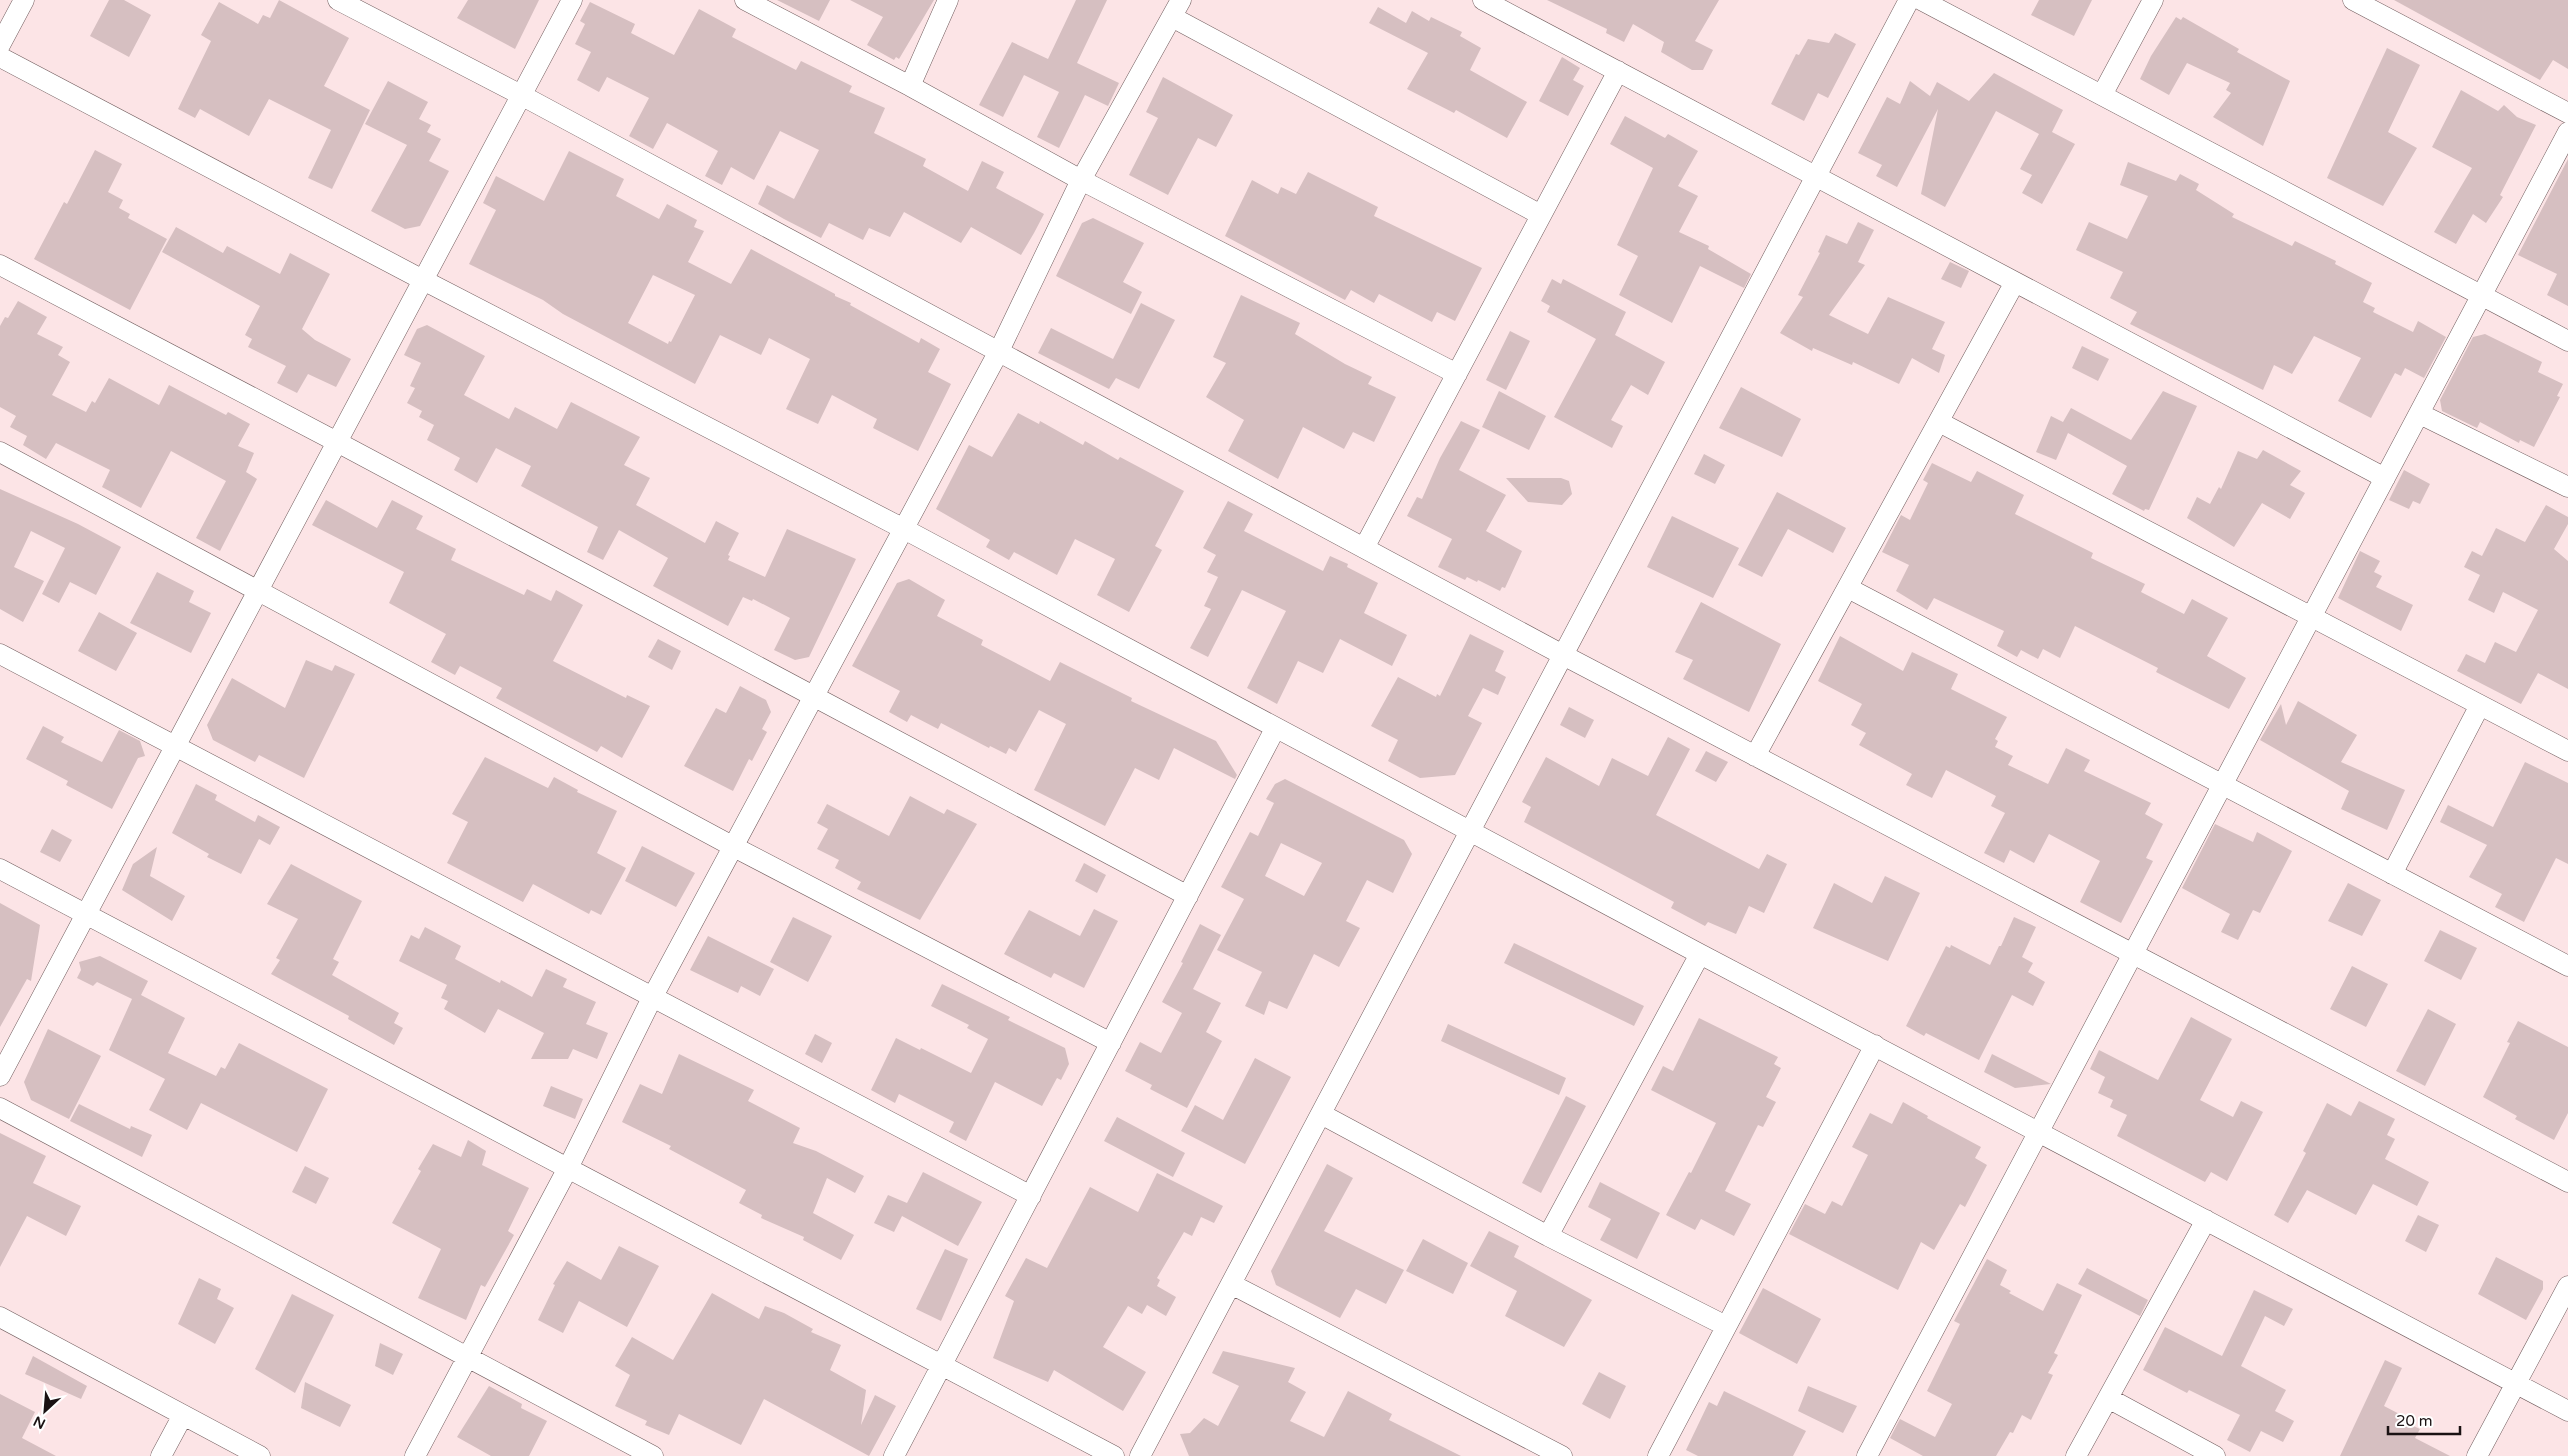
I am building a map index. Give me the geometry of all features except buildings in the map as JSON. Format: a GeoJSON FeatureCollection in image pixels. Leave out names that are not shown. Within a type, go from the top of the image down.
{"type":"FeatureCollection","features":[{"type":"Feature","properties":{"kind":"street"},"geometry":{"type":"LineString","coordinates":[[0,45],[24,0]]}},
{"type":"Feature","properties":{"kind":"street"},"geometry":{"type":"LineString","coordinates":[[338,0],[521,95],[1563,655],[2568,1182]]}},
{"type":"Feature","properties":{"kind":"street"},"geometry":{"type":"LineString","coordinates":[[0,1076],[572,0]]}},
{"type":"Feature","properties":{"kind":"street"},"geometry":{"type":"LineString","coordinates":[[745,0],[910,86],[1081,180],[1457,374]]}},
{"type":"Feature","properties":{"kind":"street"},"geometry":{"type":"LineString","coordinates":[[910,86],[948,0]]}},
{"type":"Feature","properties":{"kind":"street"},"geometry":{"type":"LineString","coordinates":[[1483,0],[2385,478]]}},
{"type":"Feature","properties":{"kind":"street"},"geometry":{"type":"LineString","coordinates":[[1140,1456],[1910,0]]}},
{"type":"Feature","properties":{"kind":"street"},"geometry":{"type":"LineString","coordinates":[[1921,0],[2568,341]]}},
{"type":"Feature","properties":{"kind":"street"},"geometry":{"type":"LineString","coordinates":[[2102,95],[2152,0]]}},
{"type":"Feature","properties":{"kind":"street"},"geometry":{"type":"LineString","coordinates":[[2353,0],[2568,113]]}},
{"type":"Feature","properties":{"kind":"street"},"geometry":{"type":"LineString","coordinates":[[415,1456],[568,1168],[652,998],[999,352],[1081,180],[1176,8],[1541,215]]}},
{"type":"Feature","properties":{"kind":"street"},"geometry":{"type":"LineString","coordinates":[[0,57],[423,280],[904,529],[1275,729],[2568,1411]]}},
{"type":"Feature","properties":{"kind":"street"},"geometry":{"type":"LineString","coordinates":[[1364,548],[1618,71]]}},
{"type":"Feature","properties":{"kind":"street"},"geometry":{"type":"LineString","coordinates":[[1867,1456],[2568,132]]}},
{"type":"Feature","properties":{"kind":"street"},"geometry":{"type":"LineString","coordinates":[[0,265],[337,442],[1188,896]]}},
{"type":"Feature","properties":{"kind":"street"},"geometry":{"type":"LineString","coordinates":[[1755,756],[2015,282]]}},
{"type":"Feature","properties":{"kind":"street"},"geometry":{"type":"LineString","coordinates":[[2420,414],[2568,487]]}},
{"type":"Feature","properties":{"kind":"street"},"geometry":{"type":"LineString","coordinates":[[1939,422],[2568,751]]}},
{"type":"Feature","properties":{"kind":"street"},"geometry":{"type":"LineString","coordinates":[[0,452],[258,589],[734,847],[1111,1043]]}},
{"type":"Feature","properties":{"kind":"street"},"geometry":{"type":"LineString","coordinates":[[1848,588],[2568,966]]}},
{"type":"Feature","properties":{"kind":"street"},"geometry":{"type":"LineString","coordinates":[[0,654],[1031,1196]]}},
{"type":"Feature","properties":{"kind":"street"},"geometry":{"type":"LineString","coordinates":[[2392,874],[2480,705]]}},
{"type":"Feature","properties":{"kind":"street"},"geometry":{"type":"LineString","coordinates":[[894,1456],[1275,729]]}},
{"type":"Feature","properties":{"kind":"street"},"geometry":{"type":"LineString","coordinates":[[0,869],[1114,1456]]}},
{"type":"Feature","properties":{"kind":"street"},"geometry":{"type":"LineString","coordinates":[[1548,1236],[1700,954]]}},
{"type":"Feature","properties":{"kind":"street"},"geometry":{"type":"LineString","coordinates":[[1658,1456],[1875,1045]]}},
{"type":"Feature","properties":{"kind":"street"},"geometry":{"type":"LineString","coordinates":[[0,1108],[653,1456]]}},
{"type":"Feature","properties":{"kind":"street"},"geometry":{"type":"LineString","coordinates":[[1321,1114],[1548,1236],[1726,1326]]}},
{"type":"Feature","properties":{"kind":"street"},"geometry":{"type":"LineString","coordinates":[[2076,1456],[2206,1220]]}},
{"type":"Feature","properties":{"kind":"street"},"geometry":{"type":"LineString","coordinates":[[1231,1284],[1562,1456]]}},
{"type":"Feature","properties":{"kind":"street"},"geometry":{"type":"LineString","coordinates":[[2477,1456],[2568,1286]]}},
{"type":"Feature","properties":{"kind":"street"},"geometry":{"type":"LineString","coordinates":[[0,1318],[260,1456]]}},
{"type":"Feature","properties":{"kind":"street"},"geometry":{"type":"LineString","coordinates":[[2108,1398],[2215,1456]]}},
{"type":"Feature","properties":{"kind":"street"},"geometry":{"type":"LineString","coordinates":[[161,1456],[183,1415]]}}]}
